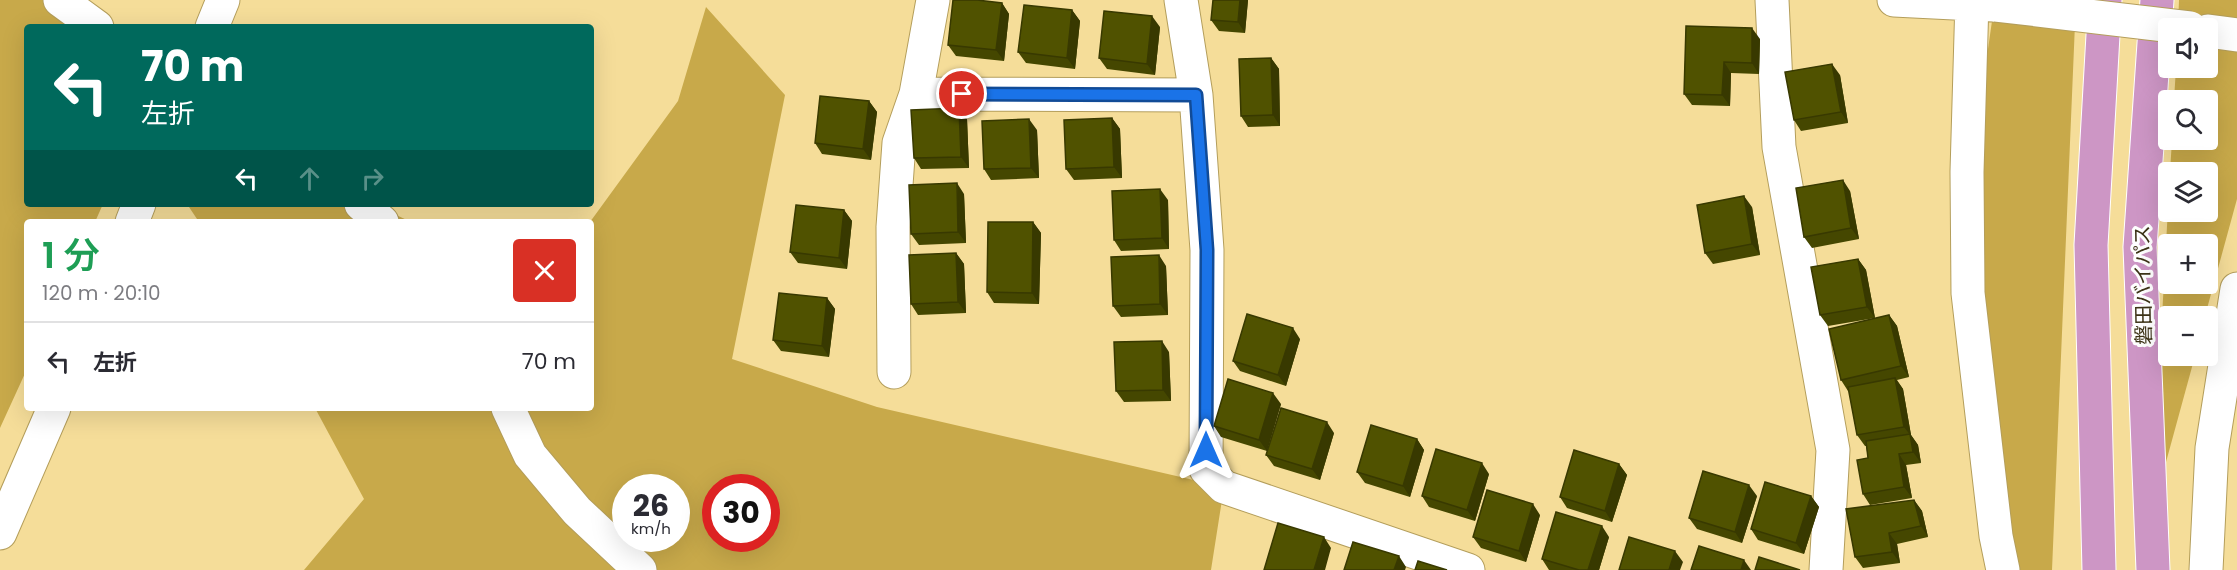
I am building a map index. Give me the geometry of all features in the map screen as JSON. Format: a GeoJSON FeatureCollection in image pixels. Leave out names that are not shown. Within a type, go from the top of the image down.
{"type":"FeatureCollection","features":[{"type":"Feature","properties":{"kind":"highway"},"geometry":{"type":"LineString","coordinates":[[2099,570],[2091,245],[2105,0]]}},
{"type":"Feature","properties":{"kind":"highway","name":"磐田バイパス"},"geometry":{"type":"LineString","coordinates":[[2153,570],[2140,247],[2157,0]]}},
{"type":"Feature","properties":{"kind":"street"},"geometry":{"type":"LineString","coordinates":[[60,0],[93,24]]}},
{"type":"Feature","properties":{"kind":"street"},"geometry":{"type":"LineString","coordinates":[[213,24],[224,0]]}},
{"type":"Feature","properties":{"kind":"street"},"geometry":{"type":"LineString","coordinates":[[894,372],[893,227],[899,143],[916,94],[933,0]]}},
{"type":"Feature","properties":{"kind":"street"},"geometry":{"type":"LineString","coordinates":[[1182,0],[1196,95],[1207,250],[1206,469],[1224,486],[1468,570]]}},
{"type":"Feature","properties":{"kind":"street"},"geometry":{"type":"LineString","coordinates":[[1772,0],[1779,147],[1833,450],[1826,570]]}},
{"type":"Feature","properties":{"kind":"street"},"geometry":{"type":"LineString","coordinates":[[1894,0],[1980,3],[2158,24]]}},
{"type":"Feature","properties":{"kind":"street"},"geometry":{"type":"LineString","coordinates":[[1980,3],[1967,172],[1968,293],[1996,536],[2003,570]]}},
{"type":"Feature","properties":{"kind":"street"},"geometry":{"type":"LineString","coordinates":[[916,94],[1196,95]]}},
{"type":"Feature","properties":{"kind":"street"},"geometry":{"type":"LineString","coordinates":[[364,207],[378,219]]}},
{"type":"Feature","properties":{"kind":"street"},"geometry":{"type":"LineString","coordinates":[[2206,570],[2212,448],[2237,289]]}},
{"type":"Feature","properties":{"kind":"street"},"geometry":{"type":"LineString","coordinates":[[0,533],[53,411]]}},
{"type":"Feature","properties":{"kind":"street"},"geometry":{"type":"LineString","coordinates":[[509,411],[530,455],[577,511],[640,570]]}},
{"type":"Feature","properties":{"kind":"shaded area"},"geometry":{"type":"Polygon","coordinates":[[[0,0],[49,0],[85,24],[24,24],[24,207],[102,207],[96,219],[24,219],[24,376],[0,428],[0,0]]]}},
{"type":"Feature","properties":{"kind":"shaded area"},"geometry":{"type":"Polygon","coordinates":[[[1995,0],[2076,0],[2052,570],[2015,570],[1982,409],[1982,91],[1995,0]]]}},
{"type":"Feature","properties":{"kind":"shaded area"},"geometry":{"type":"Polygon","coordinates":[[[2179,0],[2237,0],[2237,199],[2218,268],[2218,234],[2167,234],[2167,222],[2218,222],[2218,162],[2171,162],[2171,150],[2218,150],[2218,90],[2175,90],[2175,78],[2218,78],[2218,18],[2178,18],[2179,0]]]}},
{"type":"Feature","properties":{"kind":"shaded area"},"geometry":{"type":"Polygon","coordinates":[[[706,7],[785,95],[732,359],[877,407],[1224,487],[1211,570],[304,570],[364,499],[317,411],[594,411],[594,219],[592,219],[678,101],[706,7]]]}},
{"type":"Feature","properties":{"kind":"shaded area"},"geometry":{"type":"Polygon","coordinates":[[[189,207],[379,207],[405,219],[197,219],[189,207]]]}},
{"type":"Feature","properties":{"kind":"shaded area"},"geometry":{"type":"Polygon","coordinates":[[[2163,294],[2211,294],[2208,306],[2163,306],[2163,294]]]}},
{"type":"Feature","properties":{"kind":"shaded area"},"geometry":{"type":"Polygon","coordinates":[[[2159,366],[2192,366],[2151,517],[2159,366]]]}},
{"type":"Feature","properties":{"kind":"building"},"geometry":{"type":"Polygon","coordinates":[[[953,0],[1002,3],[996,50],[948,45],[953,0]]]}},
{"type":"Feature","properties":{"kind":"building"},"geometry":{"type":"Polygon","coordinates":[[[1213,0],[1240,0],[1238,22],[1211,20],[1213,0]]]}},
{"type":"Feature","properties":{"kind":"building"},"geometry":{"type":"Polygon","coordinates":[[[1024,5],[1072,10],[1067,58],[1018,52],[1024,5]]]}},
{"type":"Feature","properties":{"kind":"building"},"geometry":{"type":"Polygon","coordinates":[[[1104,11],[1152,16],[1147,64],[1099,58],[1104,11]]]}},
{"type":"Feature","properties":{"kind":"building"},"geometry":{"type":"Polygon","coordinates":[[[1686,26],[1752,28],[1752,63],[1724,62],[1722,95],[1684,94],[1686,26]]]}},
{"type":"Feature","properties":{"kind":"building"},"geometry":{"type":"Polygon","coordinates":[[[1271,58],[1273,115],[1241,116],[1239,59],[1271,58]]]}},
{"type":"Feature","properties":{"kind":"building"},"geometry":{"type":"Polygon","coordinates":[[[1832,64],[1841,112],[1794,120],[1785,72],[1832,64]]]}},
{"type":"Feature","properties":{"kind":"building"},"geometry":{"type":"Polygon","coordinates":[[[820,96],[869,101],[863,149],[815,143],[820,96]]]}},
{"type":"Feature","properties":{"kind":"building"},"geometry":{"type":"Polygon","coordinates":[[[959,108],[961,157],[914,158],[911,110],[959,108]]]}},
{"type":"Feature","properties":{"kind":"building"},"geometry":{"type":"Polygon","coordinates":[[[1112,118],[1114,167],[1066,169],[1064,120],[1112,118]]]}},
{"type":"Feature","properties":{"kind":"building"},"geometry":{"type":"Polygon","coordinates":[[[1029,119],[1031,168],[984,169],[982,121],[1029,119]]]}},
{"type":"Feature","properties":{"kind":"building"},"geometry":{"type":"Polygon","coordinates":[[[1843,180],[1851,228],[1804,237],[1796,188],[1843,180]]]}},
{"type":"Feature","properties":{"kind":"building"},"geometry":{"type":"Polygon","coordinates":[[[957,183],[958,232],[911,234],[909,185],[957,183]]]}},
{"type":"Feature","properties":{"kind":"building"},"geometry":{"type":"Polygon","coordinates":[[[1160,189],[1162,238],[1114,240],[1112,191],[1160,189]]]}},
{"type":"Feature","properties":{"kind":"building"},"geometry":{"type":"Polygon","coordinates":[[[1744,196],[1752,244],[1705,253],[1697,205],[1744,196]]]}},
{"type":"Feature","properties":{"kind":"building"},"geometry":{"type":"Polygon","coordinates":[[[796,205],[844,210],[839,258],[790,252],[796,205]]]}},
{"type":"Feature","properties":{"kind":"building"},"geometry":{"type":"Polygon","coordinates":[[[988,222],[1033,222],[1032,293],[987,292],[988,222]]]}},
{"type":"Feature","properties":{"kind":"building"},"geometry":{"type":"Polygon","coordinates":[[[956,253],[958,302],[911,304],[909,255],[956,253]]]}},
{"type":"Feature","properties":{"kind":"building"},"geometry":{"type":"Polygon","coordinates":[[[1159,255],[1160,304],[1113,306],[1111,257],[1159,255]]]}},
{"type":"Feature","properties":{"kind":"building"},"geometry":{"type":"Polygon","coordinates":[[[1858,259],[1867,307],[1820,315],[1811,267],[1858,259]]]}},
{"type":"Feature","properties":{"kind":"building"},"geometry":{"type":"Polygon","coordinates":[[[779,293],[827,298],[822,346],[773,340],[779,293]]]}},
{"type":"Feature","properties":{"kind":"building"},"geometry":{"type":"Polygon","coordinates":[[[1247,314],[1293,328],[1278,375],[1233,361],[1247,314]]]}},
{"type":"Feature","properties":{"kind":"building"},"geometry":{"type":"Polygon","coordinates":[[[1889,315],[1901,366],[1841,380],[1829,329],[1889,315]]]}},
{"type":"Feature","properties":{"kind":"building"},"geometry":{"type":"Polygon","coordinates":[[[1162,341],[1163,390],[1116,391],[1114,342],[1162,341]]]}},
{"type":"Feature","properties":{"kind":"building"},"geometry":{"type":"Polygon","coordinates":[[[1895,378],[1904,427],[1857,435],[1848,387],[1895,378]]]}},
{"type":"Feature","properties":{"kind":"building"},"geometry":{"type":"Polygon","coordinates":[[[1228,379],[1273,393],[1259,440],[1214,426],[1228,379]]]}},
{"type":"Feature","properties":{"kind":"building"},"geometry":{"type":"Polygon","coordinates":[[[1281,408],[1327,422],[1312,469],[1266,455],[1281,408]]]}},
{"type":"Feature","properties":{"kind":"building"},"geometry":{"type":"Polygon","coordinates":[[[1371,425],[1417,439],[1403,486],[1357,472],[1371,425]]]}},
{"type":"Feature","properties":{"kind":"building"},"geometry":{"type":"Polygon","coordinates":[[[1910,434],[1913,452],[1899,454],[1904,487],[1863,494],[1857,460],[1868,458],[1866,441],[1910,434]]]}},
{"type":"Feature","properties":{"kind":"building"},"geometry":{"type":"Polygon","coordinates":[[[1436,449],[1482,463],[1467,510],[1422,496],[1436,449]]]}},
{"type":"Feature","properties":{"kind":"building"},"geometry":{"type":"Polygon","coordinates":[[[1574,450],[1619,464],[1605,511],[1560,497],[1574,450]]]}},
{"type":"Feature","properties":{"kind":"building"},"geometry":{"type":"Polygon","coordinates":[[[1703,471],[1749,485],[1735,532],[1689,518],[1703,471]]]}},
{"type":"Feature","properties":{"kind":"building"},"geometry":{"type":"Polygon","coordinates":[[[1765,482],[1811,496],[1796,543],[1751,529],[1765,482]]]}},
{"type":"Feature","properties":{"kind":"building"},"geometry":{"type":"Polygon","coordinates":[[[1487,490],[1533,504],[1519,551],[1473,537],[1487,490]]]}},
{"type":"Feature","properties":{"kind":"building"},"geometry":{"type":"Polygon","coordinates":[[[1914,500],[1921,526],[1889,533],[1892,552],[1855,557],[1846,509],[1914,500]]]}},
{"type":"Feature","properties":{"kind":"building"},"geometry":{"type":"Polygon","coordinates":[[[1556,512],[1602,526],[1588,570],[1579,570],[1542,559],[1556,512]]]}},
{"type":"Feature","properties":{"kind":"building"},"geometry":{"type":"Polygon","coordinates":[[[1278,523],[1324,537],[1314,570],[1264,570],[1278,523]]]}},
{"type":"Feature","properties":{"kind":"building"},"geometry":{"type":"Polygon","coordinates":[[[1629,537],[1675,551],[1669,570],[1619,570],[1629,537]]]}},
{"type":"Feature","properties":{"kind":"building"},"geometry":{"type":"Polygon","coordinates":[[[1353,542],[1399,556],[1394,570],[1344,570],[1353,542]]]}},
{"type":"Feature","properties":{"kind":"building"},"geometry":{"type":"Polygon","coordinates":[[[1699,546],[1744,560],[1741,570],[1691,570],[1699,546]]]}},
{"type":"Feature","properties":{"kind":"building"},"geometry":{"type":"Polygon","coordinates":[[[1759,557],[1800,570],[1755,570],[1759,557]]]}},
{"type":"Feature","properties":{"kind":"building"},"geometry":{"type":"Polygon","coordinates":[[[1418,561],[1447,570],[1415,570],[1418,561]]]}},
{"type":"Feature","properties":{"kind":"route"},"geometry":{"type":"LineString","coordinates":[[962,94],[1196,95],[1207,250],[1206,450]]}}]}
